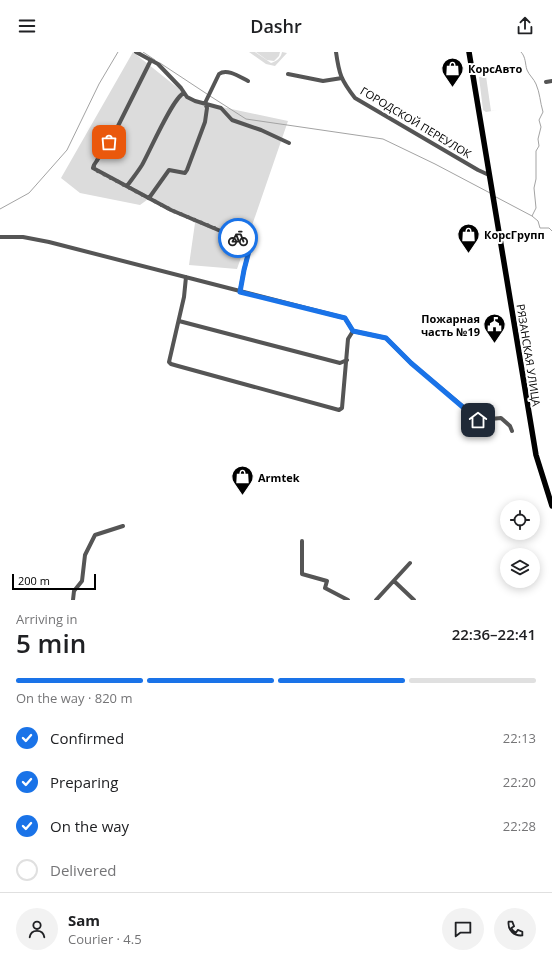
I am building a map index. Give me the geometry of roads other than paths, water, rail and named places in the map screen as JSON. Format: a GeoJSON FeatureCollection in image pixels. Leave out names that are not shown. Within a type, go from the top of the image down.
{"type":"FeatureCollection","features":[{"type":"Feature","properties":{"kind":"main road","name":"РЯЗАНСКАЯ УЛИЦА"},"geometry":{"type":"LineString","coordinates":[[469,52],[536,454],[552,506]]}},
{"type":"Feature","properties":{"kind":"street"},"geometry":{"type":"LineString","coordinates":[[136,52],[158,64],[181,88],[187,97],[195,101],[221,108],[232,120],[261,130],[289,143]]}},
{"type":"Feature","properties":{"kind":"street","name":"ГОРОДСКОЙ ПЕРЕУЛОК"},"geometry":{"type":"LineString","coordinates":[[336,52],[339,74],[355,98],[489,175]]}},
{"type":"Feature","properties":{"kind":"street"},"geometry":{"type":"LineString","coordinates":[[151,60],[117,128],[93,166],[96,170],[190,219],[249,243],[250,247],[240,292]]}},
{"type":"Feature","properties":{"kind":"street"},"geometry":{"type":"LineString","coordinates":[[149,198],[168,170],[185,173],[188,170],[205,122],[207,108],[205,103],[217,77],[222,72],[226,71],[248,81]]}},
{"type":"Feature","properties":{"kind":"street"},"geometry":{"type":"LineString","coordinates":[[288,74],[322,81],[342,78]]}},
{"type":"Feature","properties":{"kind":"street"},"geometry":{"type":"LineString","coordinates":[[546,82],[552,81]]}},
{"type":"Feature","properties":{"kind":"street"},"geometry":{"type":"LineString","coordinates":[[127,186],[142,164],[179,97],[184,94]]}},
{"type":"Feature","properties":{"kind":"street"},"geometry":{"type":"LineString","coordinates":[[0,237],[23,237],[49,242],[345,318],[353,331],[386,338],[411,363],[478,420],[501,418],[510,426],[512,431]]}},
{"type":"Feature","properties":{"kind":"street"},"geometry":{"type":"LineString","coordinates":[[186,277],[186,289],[169,362],[173,365],[340,410],[342,408],[348,339],[353,331]]}},
{"type":"Feature","properties":{"kind":"street"},"geometry":{"type":"LineString","coordinates":[[179,321],[340,363],[347,360]]}},
{"type":"Feature","properties":{"kind":"street"},"geometry":{"type":"LineString","coordinates":[[72,600],[74,592],[82,581],[85,555],[95,535],[123,526]]}},
{"type":"Feature","properties":{"kind":"street"},"geometry":{"type":"LineString","coordinates":[[302,540],[302,574],[327,581],[325,588],[348,600]]}},
{"type":"Feature","properties":{"kind":"street"},"geometry":{"type":"LineString","coordinates":[[376,600],[410,564]]}},
{"type":"Feature","properties":{"kind":"street"},"geometry":{"type":"LineString","coordinates":[[394,581],[414,600]]}},
{"type":"Feature","properties":{"kind":"waterway"},"geometry":{"type":"LineString","coordinates":[[0,209],[29,193],[67,150],[99,84],[118,52]]}},
{"type":"Feature","properties":{"kind":"waterway"},"geometry":{"type":"LineString","coordinates":[[143,52],[155,60]]}},
{"type":"Feature","properties":{"kind":"waterway"},"geometry":{"type":"LineString","coordinates":[[521,52],[525,58],[527,70],[537,87],[543,112],[539,120],[541,127],[538,139],[539,146],[536,151],[536,179],[534,188],[536,208],[532,216],[538,221],[540,228],[549,228],[552,231]]}},
{"type":"Feature","properties":{"kind":"waterway"},"geometry":{"type":"LineString","coordinates":[[160,63],[207,94]]}},
{"type":"Feature","properties":{"kind":"waterway"},"geometry":{"type":"LineString","coordinates":[[210,96],[246,119],[383,139],[490,193]]}},
{"type":"Feature","properties":{"kind":"waterway"},"geometry":{"type":"LineString","coordinates":[[496,197],[532,216]]}},
{"type":"Feature","properties":{"kind":"place","name":"КорсАвто"},"geometry":{"type":"Point","coordinates":[452,88]}},
{"type":"Feature","properties":{"kind":"place","name":"КорсГрупп"},"geometry":{"type":"Point","coordinates":[468,254]}},
{"type":"Feature","properties":{"kind":"place","name":"Пожарная часть №19"},"geometry":{"type":"Point","coordinates":[495,344]}},
{"type":"Feature","properties":{"kind":"place","name":"Armtek"},"geometry":{"type":"Point","coordinates":[243,496]}}]}
